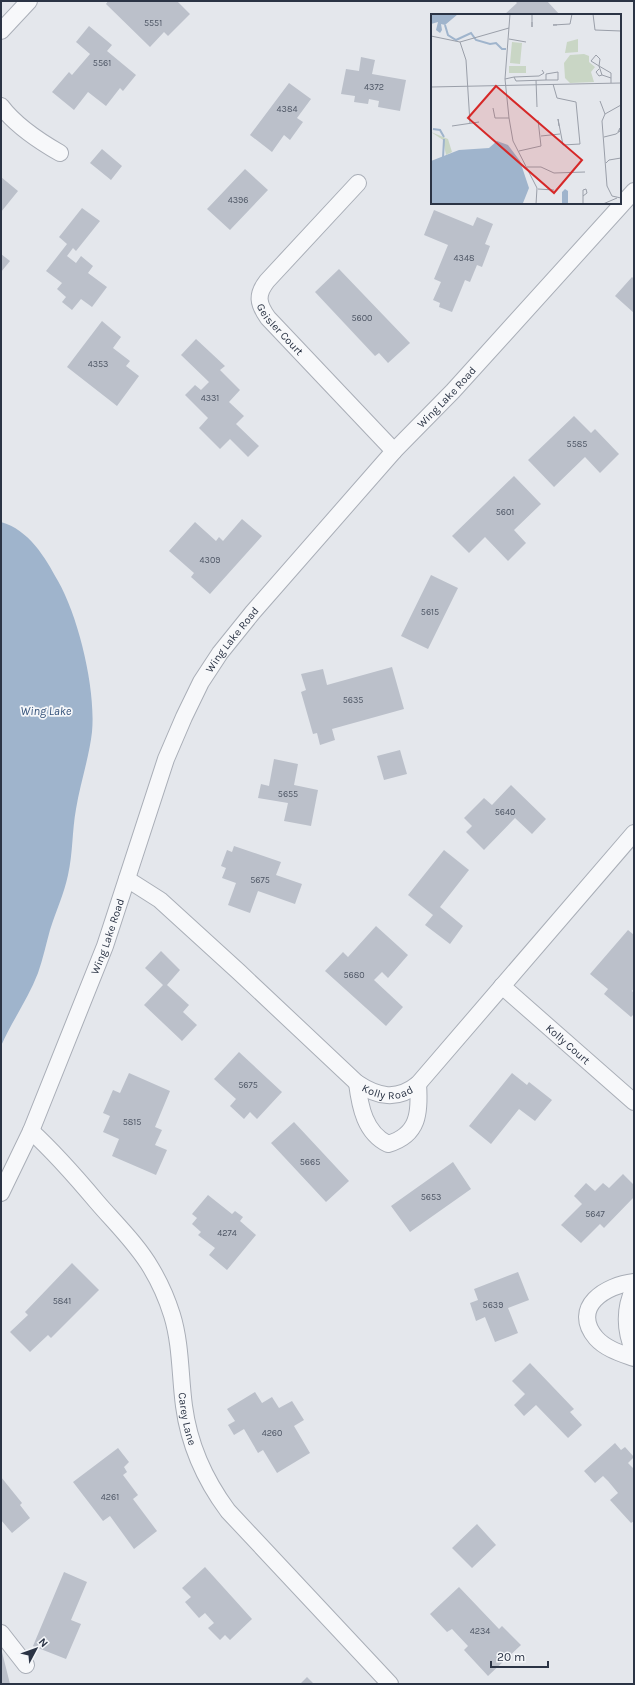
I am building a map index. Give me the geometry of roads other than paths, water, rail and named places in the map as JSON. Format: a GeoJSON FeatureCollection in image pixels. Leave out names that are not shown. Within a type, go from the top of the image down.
{"type":"FeatureCollection","features":[{"type":"Feature","properties":{"kind":"street"},"geometry":{"type":"LineString","coordinates":[[1,31],[28,1]]}},
{"type":"Feature","properties":{"kind":"street"},"geometry":{"type":"LineString","coordinates":[[1,106],[30,134],[60,153]]}},
{"type":"Feature","properties":{"kind":"street","name":"Geisler Court"},"geometry":{"type":"LineString","coordinates":[[358,184],[267,281],[261,288],[259,298],[261,309],[268,318],[394,451]]}},
{"type":"Feature","properties":{"kind":"street","name":"Wing Lake Road"},"geometry":{"type":"LineString","coordinates":[[1,1194],[31,1131],[105,946],[166,759],[184,717],[205,676],[220,653],[253,612],[394,451],[453,392],[634,191]]}},
{"type":"Feature","properties":{"kind":"street","name":"Kolly Road"},"geometry":{"type":"LineString","coordinates":[[127,879],[160,900],[357,1083],[366,1089],[388,1095],[399,1095],[409,1092],[418,1084],[634,833]]}},
{"type":"Feature","properties":{"kind":"street","name":"Kolly Court"},"geometry":{"type":"LineString","coordinates":[[502,986],[634,1102]]}},
{"type":"Feature","properties":{"kind":"street"},"geometry":{"type":"LineString","coordinates":[[357,1083],[362,1112],[369,1127],[380,1140],[388,1144],[398,1141],[410,1131],[417,1118],[419,1106],[418,1084]]}},
{"type":"Feature","properties":{"kind":"street","name":"Carey Lane"},"geometry":{"type":"LineString","coordinates":[[31,1131],[53,1151],[132,1242],[151,1267],[163,1290],[174,1324],[184,1407],[189,1429],[203,1470],[217,1496],[228,1511],[390,1684]]}},
{"type":"Feature","properties":{"kind":"street"},"geometry":{"type":"LineString","coordinates":[[634,1282],[622,1283],[598,1295],[592,1302],[588,1311],[588,1320],[590,1328],[596,1337],[605,1345],[634,1358]]}},
{"type":"Feature","properties":{"kind":"street"},"geometry":{"type":"LineString","coordinates":[[634,1288],[628,1306],[627,1320],[628,1334],[634,1352]]}},
{"type":"Feature","properties":{"kind":"street"},"geometry":{"type":"LineString","coordinates":[[1,1633],[26,1665]]}},
{"type":"Feature","properties":{"kind":"water","name":"Wing Lake"},"geometry":{"type":"Polygon","coordinates":[[[1,522],[20,531],[28,538],[48,563],[66,596],[79,634],[89,676],[93,715],[91,742],[76,809],[70,867],[66,882],[38,973],[30,992],[1,1046],[1,522]]]}}]}
